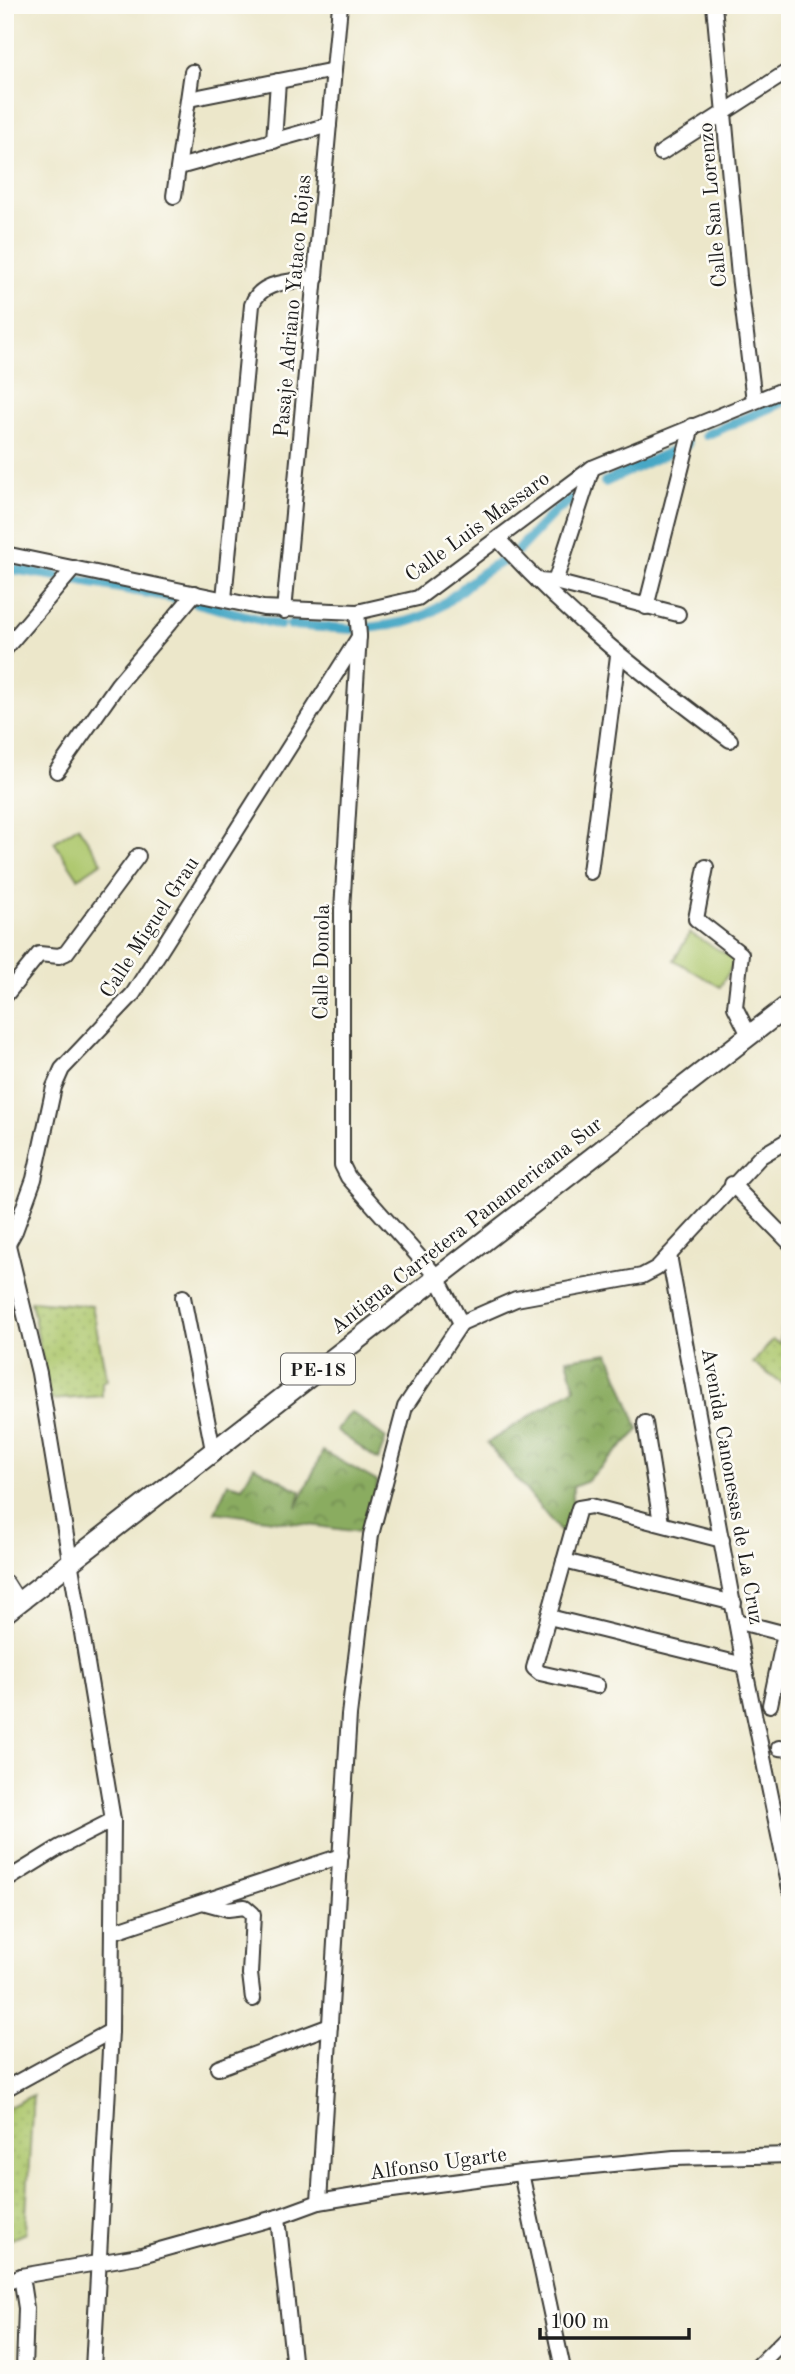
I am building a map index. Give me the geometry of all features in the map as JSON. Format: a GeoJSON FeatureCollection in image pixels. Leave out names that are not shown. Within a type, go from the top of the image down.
{"type":"FeatureCollection","features":[{"type":"Feature","properties":{"kind":"highway","name":"Antigua Carretera Panamericana Sur"},"geometry":{"type":"LineString","coordinates":[[11,1608],[790,1003]]}},
{"type":"Feature","properties":{"kind":"main road"},"geometry":{"type":"LineString","coordinates":[[5,1584],[11,1608]]}},
{"type":"Feature","properties":{"kind":"street","name":"Pasaje Adriano Yataco Rojas"},"geometry":{"type":"LineString","coordinates":[[284,611],[340,5]]}},
{"type":"Feature","properties":{"kind":"street","name":"Calle San Lorenzo"},"geometry":{"type":"LineString","coordinates":[[714,5],[754,401]]}},
{"type":"Feature","properties":{"kind":"street"},"geometry":{"type":"LineString","coordinates":[[189,99],[334,70]]}},
{"type":"Feature","properties":{"kind":"street"},"geometry":{"type":"LineString","coordinates":[[662,153],[790,70]]}},
{"type":"Feature","properties":{"kind":"street"},"geometry":{"type":"LineString","coordinates":[[174,196],[192,72]]}},
{"type":"Feature","properties":{"kind":"street"},"geometry":{"type":"LineString","coordinates":[[274,141],[278,81]]}},
{"type":"Feature","properties":{"kind":"street"},"geometry":{"type":"LineString","coordinates":[[179,167],[329,125]]}},
{"type":"Feature","properties":{"kind":"street"},"geometry":{"type":"LineString","coordinates":[[224,600],[254,297],[266,287],[316,278]]}},
{"type":"Feature","properties":{"kind":"street","name":"Calle Luis Massaro"},"geometry":{"type":"LineString","coordinates":[[5,554],[284,611],[357,612],[418,598],[592,468],[790,387]]}},
{"type":"Feature","properties":{"kind":"street"},"geometry":{"type":"LineString","coordinates":[[646,607],[692,426]]}},
{"type":"Feature","properties":{"kind":"street"},"geometry":{"type":"LineString","coordinates":[[555,582],[592,468]]}},
{"type":"Feature","properties":{"kind":"street"},"geometry":{"type":"LineString","coordinates":[[499,540],[538,581],[618,656],[730,740]]}},
{"type":"Feature","properties":{"kind":"street"},"geometry":{"type":"LineString","coordinates":[[5,649],[74,568]]}},
{"type":"Feature","properties":{"kind":"street"},"geometry":{"type":"LineString","coordinates":[[538,581],[555,582],[678,614]]}},
{"type":"Feature","properties":{"kind":"street"},"geometry":{"type":"LineString","coordinates":[[57,771],[118,684],[195,593]]}},
{"type":"Feature","properties":{"kind":"street","name":"Calle Donola"},"geometry":{"type":"LineString","coordinates":[[357,612],[359,635],[342,910],[342,1165],[348,1177],[437,1277],[461,1323]]}},
{"type":"Feature","properties":{"kind":"street","name":"Calle Miguel Grau"},"geometry":{"type":"LineString","coordinates":[[7,1247],[34,1179],[54,1087],[62,1069],[73,1054],[115,1016],[133,994],[359,635]]}},
{"type":"Feature","properties":{"kind":"street"},"geometry":{"type":"LineString","coordinates":[[590,872],[618,656]]}},
{"type":"Feature","properties":{"kind":"street"},"geometry":{"type":"LineString","coordinates":[[5,996],[39,954],[59,956],[66,953],[138,856]]}},
{"type":"Feature","properties":{"kind":"street"},"geometry":{"type":"LineString","coordinates":[[706,867],[696,919],[741,954],[734,1007],[749,1035]]}},
{"type":"Feature","properties":{"kind":"street"},"geometry":{"type":"LineString","coordinates":[[319,2202],[351,1701],[371,1535],[382,1483],[405,1407],[461,1323],[516,1299],[642,1276],[657,1268],[732,1184],[761,1156],[790,1139]]}},
{"type":"Feature","properties":{"kind":"street"},"geometry":{"type":"LineString","coordinates":[[732,1184],[790,1243]]}},
{"type":"Feature","properties":{"kind":"street"},"geometry":{"type":"LineString","coordinates":[[7,1247],[39,1373],[113,1821],[111,2031],[101,2262],[94,2318],[93,2369]]}},
{"type":"Feature","properties":{"kind":"street","name":"Avenida Canonesas de La Cruz"},"geometry":{"type":"LineString","coordinates":[[669,1255],[744,1665],[790,1889]]}},
{"type":"Feature","properties":{"kind":"street"},"geometry":{"type":"LineString","coordinates":[[183,1297],[213,1450]]}},
{"type":"Feature","properties":{"kind":"street"},"geometry":{"type":"LineString","coordinates":[[645,1423],[661,1523]]}},
{"type":"Feature","properties":{"kind":"street"},"geometry":{"type":"LineString","coordinates":[[597,1686],[535,1670],[577,1512],[583,1506],[722,1539]]}},
{"type":"Feature","properties":{"kind":"street"},"geometry":{"type":"LineString","coordinates":[[564,1561],[734,1603]]}},
{"type":"Feature","properties":{"kind":"street"},"geometry":{"type":"LineString","coordinates":[[549,1617],[744,1665]]}},
{"type":"Feature","properties":{"kind":"street"},"geometry":{"type":"LineString","coordinates":[[736,1621],[788,1634],[770,1705]]}},
{"type":"Feature","properties":{"kind":"street"},"geometry":{"type":"LineString","coordinates":[[5,1881],[60,1847],[113,1821]]}},
{"type":"Feature","properties":{"kind":"street"},"geometry":{"type":"LineString","coordinates":[[112,1933],[341,1856]]}},
{"type":"Feature","properties":{"kind":"street"},"geometry":{"type":"LineString","coordinates":[[206,1903],[228,1909],[245,1907],[253,1914],[250,1974],[253,1999]]}},
{"type":"Feature","properties":{"kind":"street"},"geometry":{"type":"LineString","coordinates":[[218,2068],[330,2026]]}},
{"type":"Feature","properties":{"kind":"street"},"geometry":{"type":"LineString","coordinates":[[5,2090],[111,2031]]}},
{"type":"Feature","properties":{"kind":"street","name":"Alfonso Ugarte"},"geometry":{"type":"LineString","coordinates":[[5,2284],[21,2276],[138,2256],[278,2217],[319,2202],[521,2173],[674,2158],[790,2155]]}},
{"type":"Feature","properties":{"kind":"street"},"geometry":{"type":"LineString","coordinates":[[521,2173],[563,2369]]}},
{"type":"Feature","properties":{"kind":"street"},"geometry":{"type":"LineString","coordinates":[[278,2217],[295,2369]]}},
{"type":"Feature","properties":{"kind":"street"},"geometry":{"type":"LineString","coordinates":[[21,2276],[26,2308],[24,2369]]}},
{"type":"Feature","properties":{"kind":"street"},"geometry":{"type":"LineString","coordinates":[[755,2369],[790,2334]]}},
{"type":"Feature","properties":{"kind":"green space"},"geometry":{"type":"Polygon","coordinates":[[[78,826],[102,862],[78,878],[54,842],[78,826]]]}},
{"type":"Feature","properties":{"kind":"green space"},"geometry":{"type":"Polygon","coordinates":[[[690,933],[736,960],[720,987],[674,960],[690,933]]]}},
{"type":"Feature","properties":{"kind":"green space"},"geometry":{"type":"Polygon","coordinates":[[[31,1301],[92,1306],[107,1380],[102,1382],[102,1396],[50,1400],[31,1301]]]}},
{"type":"Feature","properties":{"kind":"green space"},"geometry":{"type":"Polygon","coordinates":[[[790,1317],[790,1389],[753,1363],[773,1340],[780,1344],[782,1329],[790,1317]]]}},
{"type":"Feature","properties":{"kind":"green space"},"geometry":{"type":"Polygon","coordinates":[[[609,1353],[639,1430],[586,1482],[573,1487],[572,1546],[487,1443],[575,1388],[567,1359],[609,1353]]]}},
{"type":"Feature","properties":{"kind":"green space"},"geometry":{"type":"Polygon","coordinates":[[[351,1412],[386,1438],[378,1460],[336,1430],[351,1412]]]}},
{"type":"Feature","properties":{"kind":"green space"},"geometry":{"type":"Polygon","coordinates":[[[323,1451],[378,1482],[366,1533],[215,1512],[228,1483],[242,1487],[254,1466],[301,1491],[297,1507],[323,1451]]]}},
{"type":"Feature","properties":{"kind":"green space"},"geometry":{"type":"Polygon","coordinates":[[[33,2095],[25,2233],[5,2242],[5,2109],[33,2095]]]}},
{"type":"Feature","properties":{"kind":"waterway"},"geometry":{"type":"LineString","coordinates":[[706,435],[790,399]]}},
{"type":"Feature","properties":{"kind":"waterway"},"geometry":{"type":"LineString","coordinates":[[605,482],[687,444]]}},
{"type":"Feature","properties":{"kind":"waterway"},"geometry":{"type":"LineString","coordinates":[[518,550],[556,510],[575,497]]}},
{"type":"Feature","properties":{"kind":"waterway"},"geometry":{"type":"LineString","coordinates":[[362,629],[403,623],[428,614],[482,573],[506,560]]}},
{"type":"Feature","properties":{"kind":"waterway"},"geometry":{"type":"LineString","coordinates":[[5,568],[57,576]]}},
{"type":"Feature","properties":{"kind":"waterway"},"geometry":{"type":"LineString","coordinates":[[70,579],[176,598]]}},
{"type":"Feature","properties":{"kind":"waterway"},"geometry":{"type":"LineString","coordinates":[[194,602],[280,625]]}},
{"type":"Feature","properties":{"kind":"waterway"},"geometry":{"type":"LineString","coordinates":[[291,625],[353,629]]}}]}
